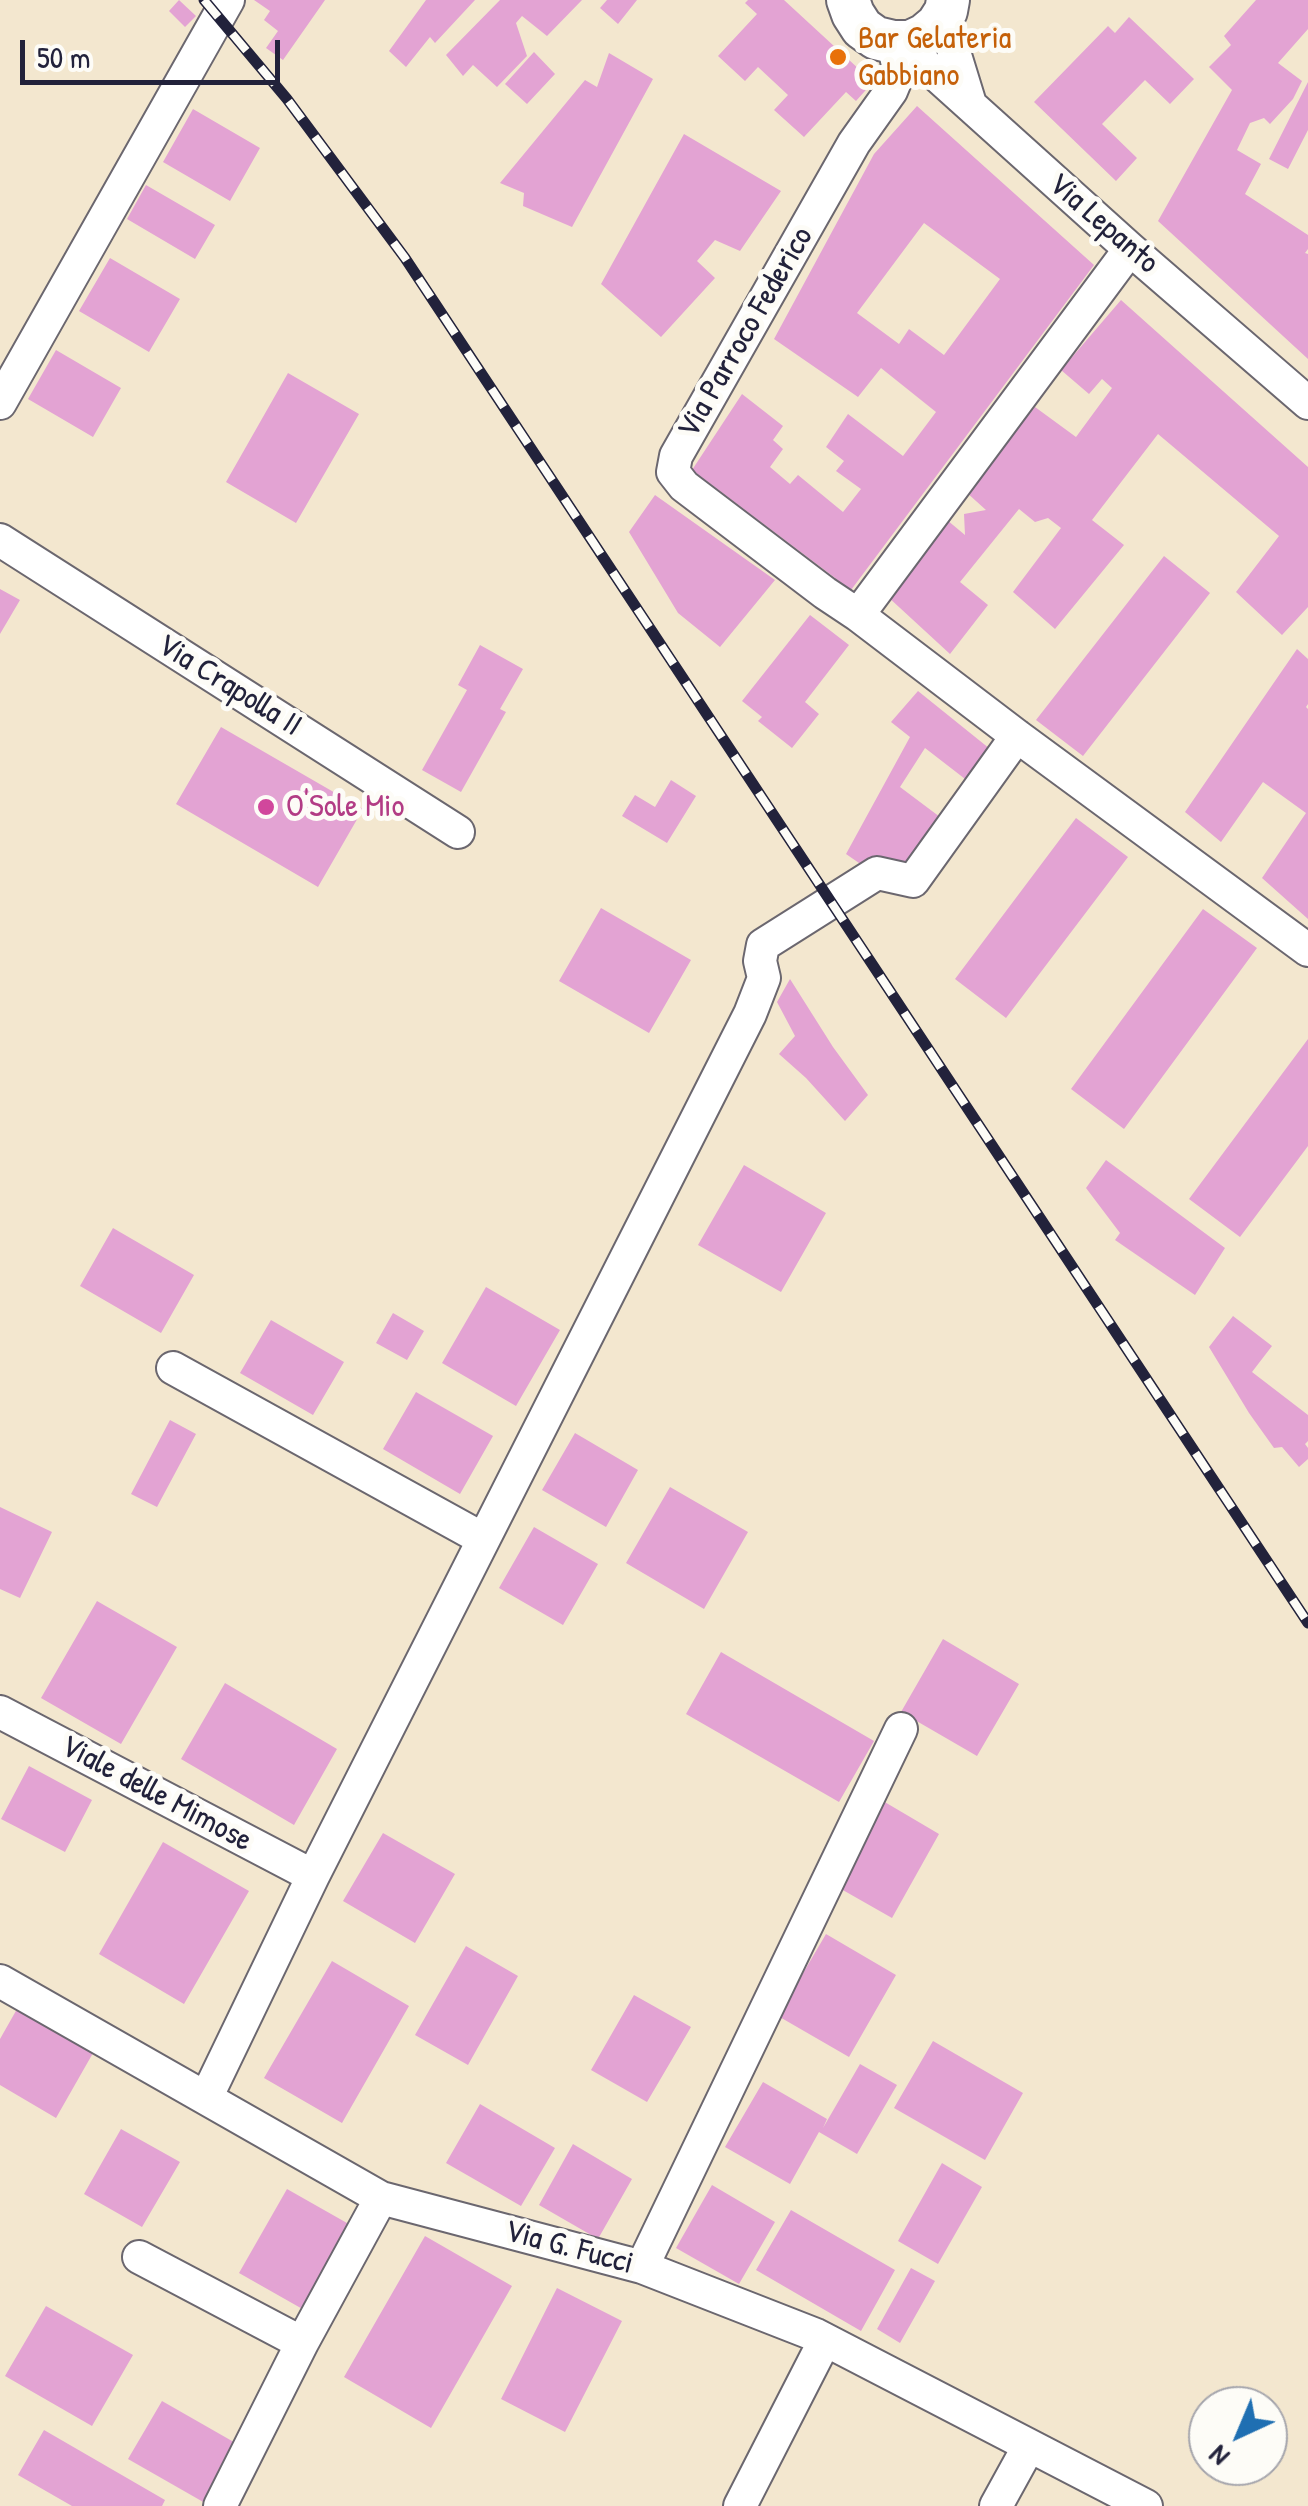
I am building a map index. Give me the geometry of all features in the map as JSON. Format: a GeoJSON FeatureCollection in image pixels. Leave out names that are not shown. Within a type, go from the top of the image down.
{"type":"FeatureCollection","features":[{"type":"Feature","properties":{"kind":"main road"},"geometry":{"type":"LineString","coordinates":[[847,5],[862,28],[876,38],[897,42],[910,42],[925,35],[938,25],[950,7]]}},
{"type":"Feature","properties":{"kind":"street"},"geometry":{"type":"LineString","coordinates":[[0,403],[228,0]]}},
{"type":"Feature","properties":{"kind":"street"},"geometry":{"type":"LineString","coordinates":[[950,7],[972,108]]}},
{"type":"Feature","properties":{"kind":"street","name":"Via Lepanto"},"geometry":{"type":"LineString","coordinates":[[897,42],[1308,403]]}},
{"type":"Feature","properties":{"kind":"street","name":"Via Parroco Federico"},"geometry":{"type":"LineString","coordinates":[[897,42],[898,64],[891,91],[854,144],[676,456],[673,472],[684,486],[825,593],[1308,950]]}},
{"type":"Feature","properties":{"kind":"street"},"geometry":{"type":"LineString","coordinates":[[858,614],[1130,248]]}},
{"type":"Feature","properties":{"kind":"street","name":"Via Crapolla II"},"geometry":{"type":"LineString","coordinates":[[0,540],[458,832]]}},
{"type":"Feature","properties":{"kind":"street"},"geometry":{"type":"LineString","coordinates":[[206,2098],[313,1876],[750,1014],[764,978],[760,961],[764,945],[878,872],[913,881],[1017,736]]}},
{"type":"Feature","properties":{"kind":"street"},"geometry":{"type":"LineString","coordinates":[[174,1368],[483,1540]]}},
{"type":"Feature","properties":{"kind":"street","name":"Viale delle Mimose"},"geometry":{"type":"LineString","coordinates":[[0,1712],[313,1876]]}},
{"type":"Feature","properties":{"kind":"street"},"geometry":{"type":"LineString","coordinates":[[642,2266],[900,1729]]}},
{"type":"Feature","properties":{"kind":"street","name":"Via G. Fucci"},"geometry":{"type":"LineString","coordinates":[[0,1981],[381,2198],[642,2266],[825,2340],[1146,2506]]}},
{"type":"Feature","properties":{"kind":"street"},"geometry":{"type":"LineString","coordinates":[[220,2506],[381,2198]]}},
{"type":"Feature","properties":{"kind":"street"},"geometry":{"type":"LineString","coordinates":[[139,2257],[302,2343]]}},
{"type":"Feature","properties":{"kind":"street"},"geometry":{"type":"LineString","coordinates":[[740,2506],[825,2340]]}},
{"type":"Feature","properties":{"kind":"street"},"geometry":{"type":"LineString","coordinates":[[996,2506],[1029,2446]]}},
{"type":"Feature","properties":{"kind":"building"},"geometry":{"type":"Polygon","coordinates":[[[179,0],[196,16],[185,27],[169,11],[179,0]]]}},
{"type":"Feature","properties":{"kind":"building"},"geometry":{"type":"Polygon","coordinates":[[[254,0],[325,0],[283,60],[266,48],[278,31],[264,20],[270,11],[254,0]]]}},
{"type":"Feature","properties":{"kind":"building"},"geometry":{"type":"Polygon","coordinates":[[[426,0],[475,0],[435,43],[430,37],[406,67],[389,51],[426,0]]]}},
{"type":"Feature","properties":{"kind":"building"},"geometry":{"type":"Polygon","coordinates":[[[500,0],[582,0],[547,36],[522,16],[516,23],[527,56],[497,87],[473,65],[463,76],[446,55],[500,0]]]}},
{"type":"Feature","properties":{"kind":"building"},"geometry":{"type":"Polygon","coordinates":[[[607,0],[637,0],[618,24],[600,8],[607,0]]]}},
{"type":"Feature","properties":{"kind":"building"},"geometry":{"type":"Polygon","coordinates":[[[784,0],[873,82],[856,101],[846,92],[804,137],[774,110],[788,95],[758,67],[745,81],[718,56],[757,14],[745,3],[784,0]]]}},
{"type":"Feature","properties":{"kind":"building"},"geometry":{"type":"Polygon","coordinates":[[[1256,0],[1308,0],[1308,29],[1278,63],[1302,81],[1293,99],[1270,124],[1264,118],[1250,123],[1237,150],[1261,164],[1245,194],[1308,235],[1308,359],[1158,221],[1232,90],[1209,67],[1231,45],[1224,36],[1256,0]]]}},
{"type":"Feature","properties":{"kind":"building"},"geometry":{"type":"Polygon","coordinates":[[[1129,17],[1194,79],[1170,104],[1145,80],[1102,124],[1137,158],[1116,181],[1034,102],[1108,26],[1115,33],[1129,17]]]}},
{"type":"Feature","properties":{"kind":"building"},"geometry":{"type":"Polygon","coordinates":[[[534,52],[555,74],[527,104],[505,84],[534,52]]]}},
{"type":"Feature","properties":{"kind":"building"},"geometry":{"type":"Polygon","coordinates":[[[609,53],[653,79],[572,227],[523,206],[524,193],[500,183],[585,80],[597,87],[609,53]]]}},
{"type":"Feature","properties":{"kind":"building"},"geometry":{"type":"Polygon","coordinates":[[[1308,82],[1308,130],[1288,169],[1269,159],[1308,82]]]}},
{"type":"Feature","properties":{"kind":"building"},"geometry":{"type":"Polygon","coordinates":[[[917,106],[1094,265],[851,590],[692,470],[742,394],[783,426],[773,440],[783,449],[770,467],[790,484],[798,475],[843,512],[861,489],[836,471],[844,461],[826,447],[848,414],[903,456],[936,412],[881,368],[858,397],[774,339],[874,154],[917,106]],[[924,223],[857,313],[899,344],[909,329],[944,355],[1000,279],[924,223]]]}},
{"type":"Feature","properties":{"kind":"building"},"geometry":{"type":"Polygon","coordinates":[[[193,109],[260,148],[230,201],[163,162],[193,109]]]}},
{"type":"Feature","properties":{"kind":"building"},"geometry":{"type":"Polygon","coordinates":[[[684,134],[781,191],[740,251],[715,240],[697,261],[715,278],[661,337],[601,284],[684,134]]]}},
{"type":"Feature","properties":{"kind":"building"},"geometry":{"type":"Polygon","coordinates":[[[146,185],[215,225],[195,259],[127,219],[146,185]]]}},
{"type":"Feature","properties":{"kind":"building"},"geometry":{"type":"Polygon","coordinates":[[[110,258],[180,299],[149,352],[79,311],[110,258]]]}},
{"type":"Feature","properties":{"kind":"building"},"geometry":{"type":"Polygon","coordinates":[[[1121,300],[1308,467],[1308,607],[1282,635],[1236,592],[1279,536],[1158,434],[1092,520],[1124,545],[1055,629],[1013,592],[1061,528],[1048,518],[1035,522],[1019,509],[960,582],[988,605],[950,654],[887,596],[947,520],[965,535],[964,514],[986,510],[966,492],[1035,407],[1076,437],[1112,388],[1102,379],[1089,394],[1061,370],[1121,300]]]}},
{"type":"Feature","properties":{"kind":"building"},"geometry":{"type":"Polygon","coordinates":[[[56,350],[121,388],[93,437],[28,399],[56,350]]]}},
{"type":"Feature","properties":{"kind":"building"},"geometry":{"type":"Polygon","coordinates":[[[288,373],[359,414],[296,523],[226,482],[288,373]]]}},
{"type":"Feature","properties":{"kind":"building"},"geometry":{"type":"Polygon","coordinates":[[[655,495],[775,580],[720,647],[678,613],[629,532],[655,495]]]}},
{"type":"Feature","properties":{"kind":"building"},"geometry":{"type":"Polygon","coordinates":[[[1164,556],[1210,593],[1083,756],[1036,720],[1164,556]]]}},
{"type":"Feature","properties":{"kind":"building"},"geometry":{"type":"Polygon","coordinates":[[[0,589],[20,600],[0,634],[0,589]]]}},
{"type":"Feature","properties":{"kind":"building"},"geometry":{"type":"Polygon","coordinates":[[[810,615],[849,645],[805,702],[819,714],[792,748],[758,721],[762,717],[742,701],[810,615]]]}},
{"type":"Feature","properties":{"kind":"building"},"geometry":{"type":"Polygon","coordinates":[[[480,645],[523,669],[500,709],[506,712],[461,792],[422,770],[467,690],[458,685],[480,645]]]}},
{"type":"Feature","properties":{"kind":"building"},"geometry":{"type":"Polygon","coordinates":[[[1297,649],[1308,659],[1308,919],[1262,878],[1306,813],[1263,782],[1221,842],[1185,812],[1297,649]]]}},
{"type":"Feature","properties":{"kind":"building"},"geometry":{"type":"Polygon","coordinates":[[[918,691],[995,753],[969,782],[925,748],[900,787],[944,820],[910,876],[872,872],[846,854],[910,737],[891,722],[918,691]]]}},
{"type":"Feature","properties":{"kind":"building"},"geometry":{"type":"Polygon","coordinates":[[[221,727],[363,809],[318,887],[176,804],[221,727]]]}},
{"type":"Feature","properties":{"kind":"building"},"geometry":{"type":"Polygon","coordinates":[[[671,780],[696,796],[667,843],[622,816],[635,795],[655,807],[671,780]]]}},
{"type":"Feature","properties":{"kind":"building"},"geometry":{"type":"Polygon","coordinates":[[[1076,818],[1128,857],[1006,1018],[955,979],[1076,818]]]}},
{"type":"Feature","properties":{"kind":"building"},"geometry":{"type":"Polygon","coordinates":[[[601,908],[691,960],[649,1033],[559,981],[601,908]]]}},
{"type":"Feature","properties":{"kind":"building"},"geometry":{"type":"Polygon","coordinates":[[[1203,909],[1257,948],[1124,1129],[1071,1089],[1203,909]]]}},
{"type":"Feature","properties":{"kind":"building"},"geometry":{"type":"Polygon","coordinates":[[[790,979],[868,1095],[845,1121],[779,1054],[795,1036],[777,1002],[790,979]]]}},
{"type":"Feature","properties":{"kind":"building"},"geometry":{"type":"Polygon","coordinates":[[[1308,1039],[1308,1146],[1240,1237],[1189,1199],[1308,1039]]]}},
{"type":"Feature","properties":{"kind":"building"},"geometry":{"type":"Polygon","coordinates":[[[1106,1160],[1225,1248],[1195,1295],[1115,1240],[1120,1233],[1086,1188],[1106,1160]]]}},
{"type":"Feature","properties":{"kind":"building"},"geometry":{"type":"Polygon","coordinates":[[[744,1165],[826,1213],[781,1292],[698,1245],[744,1165]]]}},
{"type":"Feature","properties":{"kind":"building"},"geometry":{"type":"Polygon","coordinates":[[[113,1228],[194,1275],[161,1333],[80,1286],[113,1228]]]}},
{"type":"Feature","properties":{"kind":"building"},"geometry":{"type":"Polygon","coordinates":[[[486,1287],[560,1330],[516,1406],[442,1363],[486,1287]]]}},
{"type":"Feature","properties":{"kind":"building"},"geometry":{"type":"Polygon","coordinates":[[[393,1313],[424,1331],[407,1360],[376,1343],[393,1313]]]}},
{"type":"Feature","properties":{"kind":"building"},"geometry":{"type":"Polygon","coordinates":[[[1233,1316],[1272,1346],[1252,1372],[1308,1415],[1308,1459],[1299,1467],[1282,1447],[1274,1448],[1209,1347],[1233,1316]]]}},
{"type":"Feature","properties":{"kind":"building"},"geometry":{"type":"Polygon","coordinates":[[[271,1320],[344,1362],[313,1415],[240,1373],[271,1320]]]}},
{"type":"Feature","properties":{"kind":"building"},"geometry":{"type":"Polygon","coordinates":[[[416,1392],[493,1436],[460,1494],[383,1449],[416,1392]]]}},
{"type":"Feature","properties":{"kind":"building"},"geometry":{"type":"Polygon","coordinates":[[[170,1420],[196,1434],[157,1507],[131,1494],[170,1420]]]}},
{"type":"Feature","properties":{"kind":"building"},"geometry":{"type":"Polygon","coordinates":[[[575,1433],[638,1470],[606,1527],[542,1490],[575,1433]]]}},
{"type":"Feature","properties":{"kind":"building"},"geometry":{"type":"Polygon","coordinates":[[[670,1487],[748,1532],[704,1609],[626,1563],[670,1487]]]}},
{"type":"Feature","properties":{"kind":"building"},"geometry":{"type":"Polygon","coordinates":[[[0,1507],[52,1532],[20,1598],[0,1589],[0,1507]]]}},
{"type":"Feature","properties":{"kind":"building"},"geometry":{"type":"Polygon","coordinates":[[[534,1527],[598,1564],[563,1625],[499,1588],[534,1527]]]}},
{"type":"Feature","properties":{"kind":"building"},"geometry":{"type":"Polygon","coordinates":[[[97,1601],[177,1647],[121,1744],[41,1698],[97,1601]]]}},
{"type":"Feature","properties":{"kind":"building"},"geometry":{"type":"Polygon","coordinates":[[[943,1639],[1019,1684],[977,1756],[901,1712],[943,1639]]]}},
{"type":"Feature","properties":{"kind":"building"},"geometry":{"type":"Polygon","coordinates":[[[721,1652],[874,1741],[839,1802],[686,1714],[721,1652]]]}},
{"type":"Feature","properties":{"kind":"building"},"geometry":{"type":"Polygon","coordinates":[[[225,1683],[337,1749],[294,1825],[181,1759],[225,1683]]]}},
{"type":"Feature","properties":{"kind":"building"},"geometry":{"type":"Polygon","coordinates":[[[29,1766],[92,1800],[65,1852],[1,1819],[29,1766]]]}},
{"type":"Feature","properties":{"kind":"building"},"geometry":{"type":"Polygon","coordinates":[[[883,1801],[939,1834],[892,1918],[834,1885],[883,1801]]]}},
{"type":"Feature","properties":{"kind":"building"},"geometry":{"type":"Polygon","coordinates":[[[383,1833],[455,1874],[415,1943],[343,1901],[383,1833]]]}},
{"type":"Feature","properties":{"kind":"building"},"geometry":{"type":"Polygon","coordinates":[[[163,1842],[249,1891],[184,2004],[99,1954],[163,1842]]]}},
{"type":"Feature","properties":{"kind":"building"},"geometry":{"type":"Polygon","coordinates":[[[826,1934],[896,1975],[849,2057],[778,2016],[826,1934]]]}},
{"type":"Feature","properties":{"kind":"building"},"geometry":{"type":"Polygon","coordinates":[[[466,1946],[518,1976],[468,2065],[415,2035],[466,1946]]]}},
{"type":"Feature","properties":{"kind":"building"},"geometry":{"type":"Polygon","coordinates":[[[332,1961],[409,2006],[342,2123],[264,2078],[332,1961]]]}},
{"type":"Feature","properties":{"kind":"building"},"geometry":{"type":"Polygon","coordinates":[[[634,1995],[691,2027],[647,2102],[591,2070],[634,1995]]]}},
{"type":"Feature","properties":{"kind":"building"},"geometry":{"type":"Polygon","coordinates":[[[21,2002],[97,2046],[56,2118],[0,2085],[0,2039],[21,2002]]]}},
{"type":"Feature","properties":{"kind":"building"},"geometry":{"type":"Polygon","coordinates":[[[933,2041],[1023,2093],[985,2160],[894,2108],[933,2041]]]}},
{"type":"Feature","properties":{"kind":"building"},"geometry":{"type":"Polygon","coordinates":[[[860,2064],[897,2085],[857,2154],[819,2132],[790,2184],[725,2147],[763,2082],[827,2119],[823,2128],[860,2064]]]}},
{"type":"Feature","properties":{"kind":"building"},"geometry":{"type":"Polygon","coordinates":[[[480,2104],[555,2148],[521,2206],[446,2163],[480,2104]]]}},
{"type":"Feature","properties":{"kind":"building"},"geometry":{"type":"Polygon","coordinates":[[[121,2129],[180,2162],[142,2227],[84,2194],[121,2129]]]}},
{"type":"Feature","properties":{"kind":"building"},"geometry":{"type":"Polygon","coordinates":[[[573,2144],[632,2179],[598,2239],[539,2205],[573,2144]]]}},
{"type":"Feature","properties":{"kind":"building"},"geometry":{"type":"Polygon","coordinates":[[[942,2163],[982,2187],[938,2264],[898,2241],[942,2163]]]}},
{"type":"Feature","properties":{"kind":"building"},"geometry":{"type":"Polygon","coordinates":[[[712,2185],[775,2222],[739,2284],[676,2248],[712,2185]]]}},
{"type":"Feature","properties":{"kind":"building"},"geometry":{"type":"Polygon","coordinates":[[[287,2189],[354,2227],[306,2311],[239,2273],[287,2189]]]}},
{"type":"Feature","properties":{"kind":"building"},"geometry":{"type":"Polygon","coordinates":[[[791,2210],[895,2270],[861,2331],[756,2270],[791,2210]]]}},
{"type":"Feature","properties":{"kind":"building"},"geometry":{"type":"Polygon","coordinates":[[[425,2236],[512,2286],[431,2428],[344,2377],[425,2236]]]}},
{"type":"Feature","properties":{"kind":"building"},"geometry":{"type":"Polygon","coordinates":[[[911,2268],[935,2281],[900,2343],[877,2329],[911,2268]]]}},
{"type":"Feature","properties":{"kind":"building"},"geometry":{"type":"Polygon","coordinates":[[[557,2288],[622,2321],[565,2432],[501,2399],[557,2288]]]}},
{"type":"Feature","properties":{"kind":"building"},"geometry":{"type":"Polygon","coordinates":[[[46,2306],[133,2355],[92,2426],[5,2376],[46,2306]]]}},
{"type":"Feature","properties":{"kind":"building"},"geometry":{"type":"Polygon","coordinates":[[[162,2401],[239,2445],[205,2503],[128,2459],[162,2401]]]}},
{"type":"Feature","properties":{"kind":"building"},"geometry":{"type":"Polygon","coordinates":[[[44,2430],[165,2500],[162,2506],[72,2506],[18,2475],[44,2430]]]}},
{"type":"Feature","properties":{"kind":"railway"},"geometry":{"type":"LineString","coordinates":[[204,0],[287,99],[405,258],[1308,1623]]}},
{"type":"Feature","properties":{"kind":"place","name":"Bar Gelateria Gabbiano"},"geometry":{"type":"Point","coordinates":[838,57]}},
{"type":"Feature","properties":{"kind":"place","name":"O'Sole Mio"},"geometry":{"type":"Point","coordinates":[266,807]}}]}
